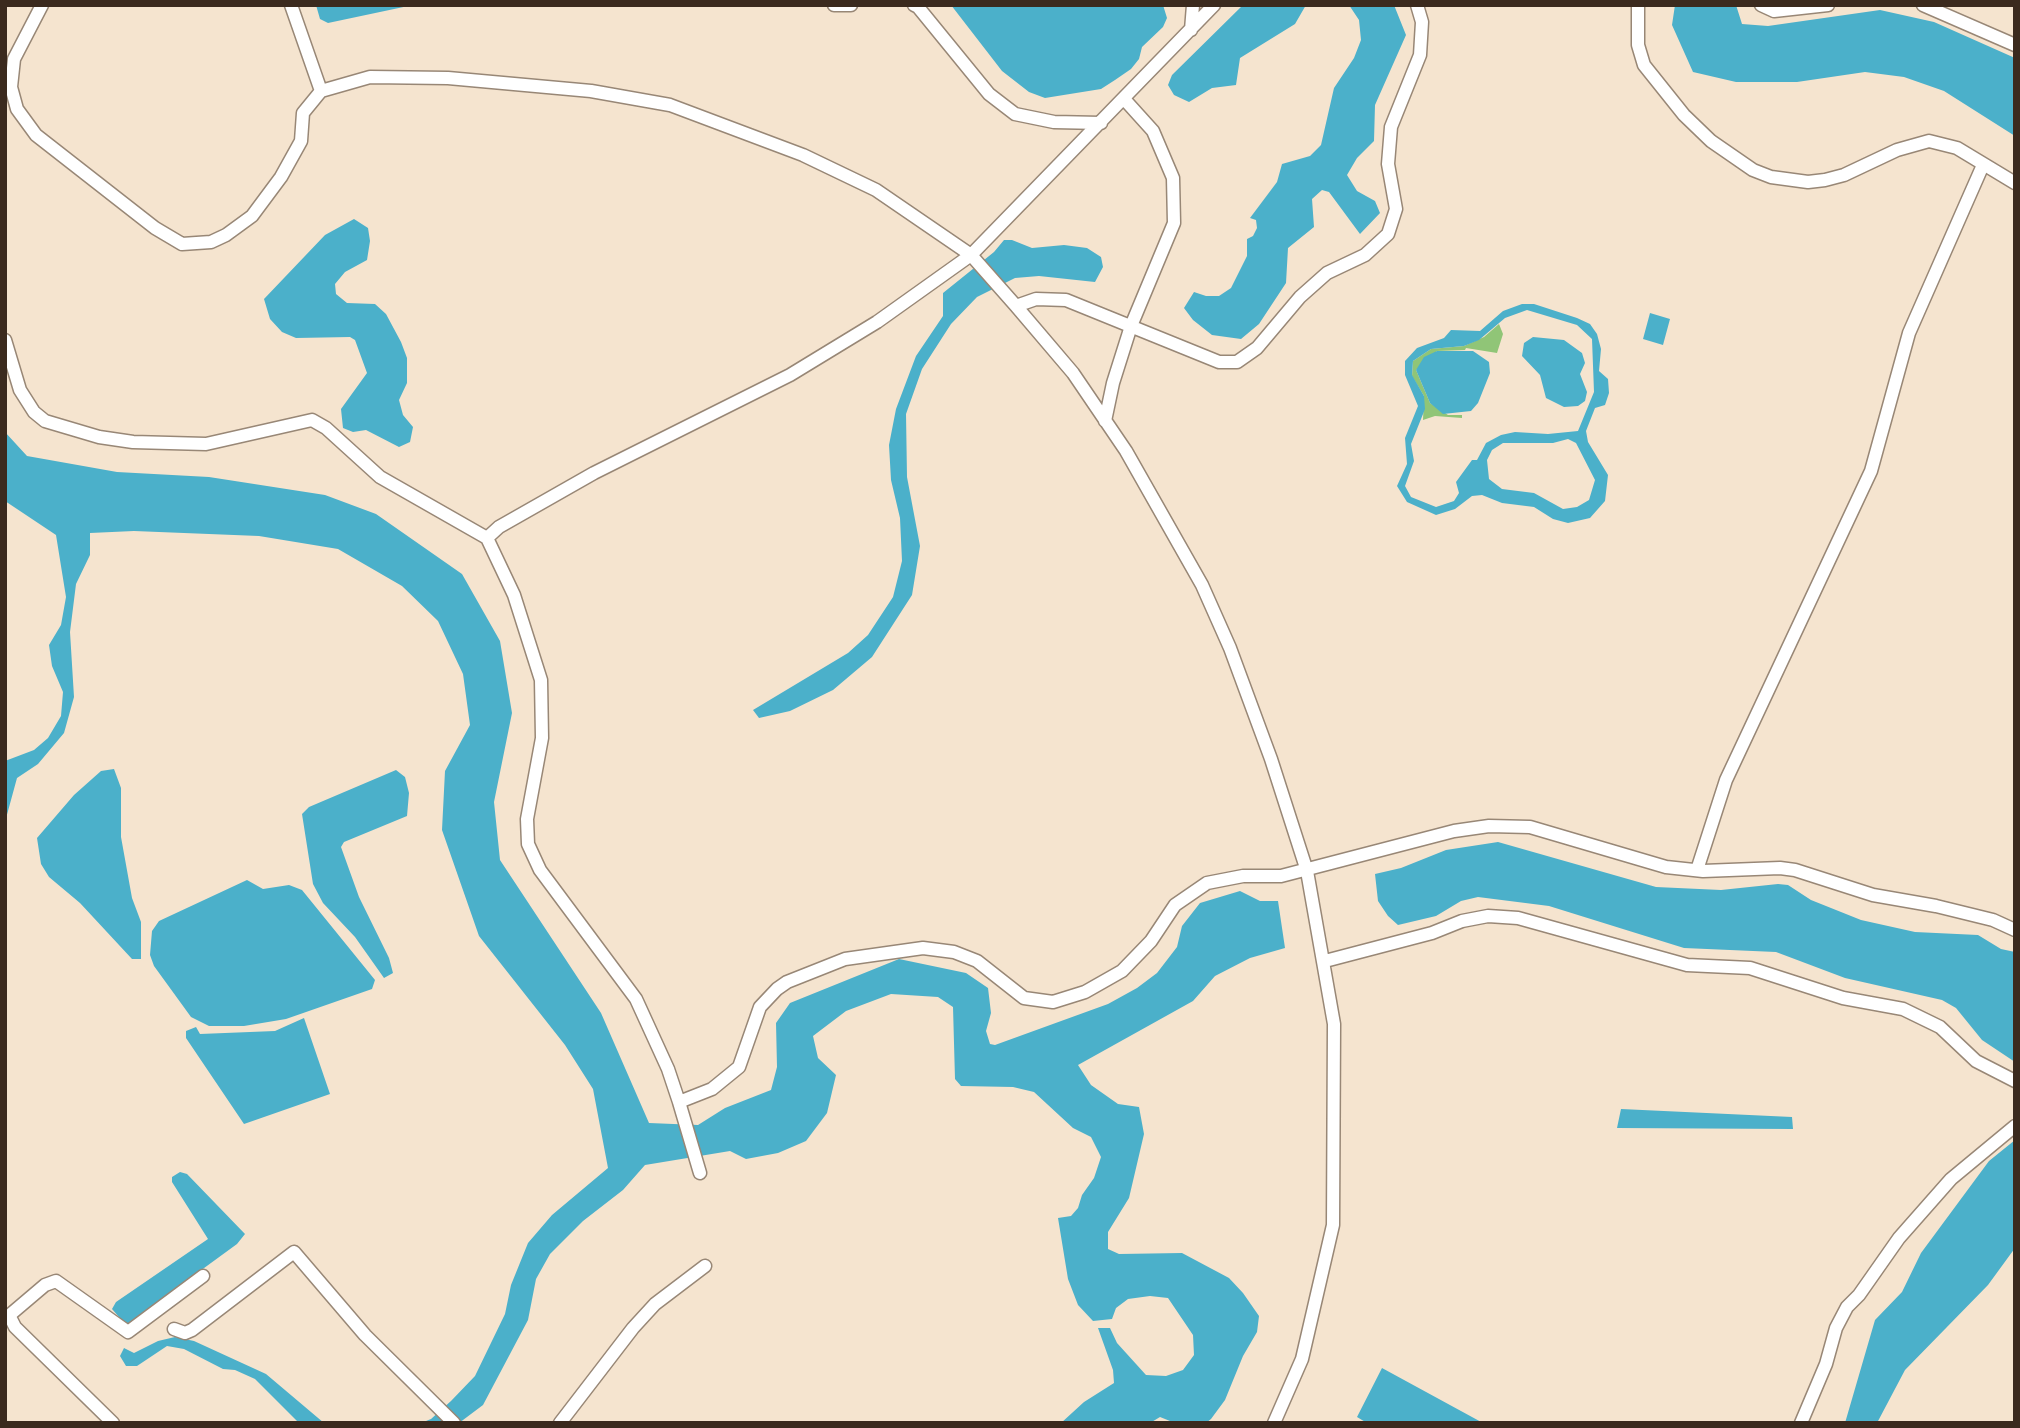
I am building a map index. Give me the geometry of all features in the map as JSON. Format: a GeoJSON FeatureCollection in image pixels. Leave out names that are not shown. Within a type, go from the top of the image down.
{"type":"FeatureCollection","features":[{"type":"Feature","properties":{"kind":"street"},"geometry":{"type":"LineString","coordinates":[[42,5],[14,59],[11,88],[17,109],[36,135],[155,228],[182,244],[219,239],[252,216],[281,177],[301,141],[303,113],[321,91],[370,77],[448,78],[591,91],[670,104],[803,155],[876,190],[971,255],[1016,306],[1073,373],[1170,526],[1219,623],[1271,759],[1307,871],[1334,1024],[1332,1225],[1302,1359],[1274,1423]]}},
{"type":"Feature","properties":{"kind":"street"},"geometry":{"type":"LineString","coordinates":[[291,5],[321,91]]}},
{"type":"Feature","properties":{"kind":"street"},"geometry":{"type":"LineString","coordinates":[[834,5],[851,5]]}},
{"type":"Feature","properties":{"kind":"street"},"geometry":{"type":"LineString","coordinates":[[914,5],[989,94],[1015,114],[1054,122],[1101,123]]}},
{"type":"Feature","properties":{"kind":"street"},"geometry":{"type":"LineString","coordinates":[[1191,30],[1193,5]]}},
{"type":"Feature","properties":{"kind":"street"},"geometry":{"type":"LineString","coordinates":[[487,538],[499,527],[594,473],[790,375],[877,322],[971,255],[1125,100],[1214,5]]}},
{"type":"Feature","properties":{"kind":"street"},"geometry":{"type":"LineString","coordinates":[[1016,306],[1036,299],[1066,300],[1219,362],[1237,362],[1257,348],[1300,297],[1327,273],[1365,255],[1388,234],[1396,209],[1388,164],[1391,127],[1420,55],[1422,22],[1417,5]]}},
{"type":"Feature","properties":{"kind":"street"},"geometry":{"type":"LineString","coordinates":[[1638,5],[1638,45],[1644,65],[1684,115],[1711,141],[1753,170],[1771,177],[1808,182],[1825,180],[1844,175],[1897,150],[1929,141],[1957,148],[2015,183]]}},
{"type":"Feature","properties":{"kind":"street"},"geometry":{"type":"LineString","coordinates":[[1761,5],[1774,11],[1828,5]]}},
{"type":"Feature","properties":{"kind":"street"},"geometry":{"type":"LineString","coordinates":[[1923,5],[2015,45]]}},
{"type":"Feature","properties":{"kind":"street"},"geometry":{"type":"LineString","coordinates":[[1105,421],[1113,383],[1131,326],[1174,223],[1173,178],[1153,131],[1125,100]]}},
{"type":"Feature","properties":{"kind":"street"},"geometry":{"type":"LineString","coordinates":[[1697,870],[1726,780],[1871,471],[1909,333],[1983,165]]}},
{"type":"Feature","properties":{"kind":"street"},"geometry":{"type":"LineString","coordinates":[[5,340],[20,390],[34,412],[45,421],[99,437],[133,442],[206,444],[312,420],[326,428],[380,477],[487,538],[514,595],[541,680],[542,738],[527,819],[528,844],[540,870],[636,999],[668,1069],[698,1167]]}},
{"type":"Feature","properties":{"kind":"street"},"geometry":{"type":"LineString","coordinates":[[679,1102],[712,1089],[731,1076],[745,1055],[760,1007],[777,989],[787,982],[845,959],[923,948],[954,952],[977,961],[1024,998],[1053,1002],[1085,992],[1122,971],[1151,941],[1175,905],[1207,883],[1307,871],[1454,831],[1489,826],[1530,827],[1666,867],[1697,870],[1795,870],[1873,895],[1993,920],[2015,930]]}},
{"type":"Feature","properties":{"kind":"street"},"geometry":{"type":"LineString","coordinates":[[1325,961],[1432,933],[1462,921],[1488,916],[1518,918],[1665,960],[1700,966],[1750,968],[1843,999],[1903,1009],[1940,1027],[1976,1061],[2015,1082]]}},
{"type":"Feature","properties":{"kind":"street"},"geometry":{"type":"LineString","coordinates":[[1801,1423],[1826,1364],[1836,1328],[1847,1307],[1859,1295],[1899,1238],[1943,1188],[2015,1126]]}},
{"type":"Feature","properties":{"kind":"street"},"geometry":{"type":"LineString","coordinates":[[174,1329],[185,1333],[192,1330],[295,1252],[365,1335],[454,1423]]}},
{"type":"Feature","properties":{"kind":"street"},"geometry":{"type":"LineString","coordinates":[[560,1423],[633,1328],[655,1304],[705,1266]]}},
{"type":"Feature","properties":{"kind":"street"},"geometry":{"type":"LineString","coordinates":[[113,1423],[15,1327],[10,1317],[12,1313],[45,1285],[56,1281],[128,1332],[203,1276]]}},
{"type":"Feature","properties":{"kind":"green space"},"geometry":{"type":"Polygon","coordinates":[[[1499,324],[1503,334],[1497,353],[1466,348],[1437,351],[1416,370],[1430,403],[1448,415],[1462,415],[1462,418],[1435,416],[1423,420],[1424,396],[1412,376],[1413,361],[1431,349],[1464,346],[1484,337],[1499,324]]]}},
{"type":"Feature","properties":{"kind":"water"},"geometry":{"type":"Polygon","coordinates":[[[316,5],[413,5],[328,23],[320,19],[316,5]]]}},
{"type":"Feature","properties":{"kind":"water"},"geometry":{"type":"Polygon","coordinates":[[[951,5],[1163,5],[1167,18],[1163,27],[1142,47],[1139,59],[1131,69],[1115,80],[1101,89],[1045,98],[1029,92],[1002,71],[951,5]]]}},
{"type":"Feature","properties":{"kind":"water"},"geometry":{"type":"Polygon","coordinates":[[[1243,5],[1306,5],[1295,24],[1240,58],[1236,85],[1212,88],[1189,102],[1174,95],[1168,85],[1172,75],[1243,5]]]}},
{"type":"Feature","properties":{"kind":"water"},"geometry":{"type":"Polygon","coordinates":[[[1349,5],[1394,5],[1406,35],[1375,105],[1374,141],[1357,158],[1347,175],[1357,191],[1375,201],[1380,213],[1360,234],[1329,192],[1322,190],[1312,199],[1314,227],[1288,248],[1286,283],[1259,324],[1241,339],[1212,335],[1193,320],[1184,308],[1194,292],[1219,296],[1231,288],[1247,256],[1247,239],[1253,236],[1257,228],[1256,220],[1250,218],[1277,182],[1282,164],[1310,156],[1321,145],[1334,88],[1354,58],[1361,40],[1359,20],[1349,5]]]}},
{"type":"Feature","properties":{"kind":"water"},"geometry":{"type":"Polygon","coordinates":[[[1675,5],[1736,5],[1742,24],[1768,26],[1880,10],[1934,22],[2015,58],[2015,136],[1944,91],[1904,77],[1865,72],[1797,82],[1736,82],[1693,72],[1672,25],[1675,5]]]}},
{"type":"Feature","properties":{"kind":"water"},"geometry":{"type":"Polygon","coordinates":[[[354,219],[368,228],[370,241],[367,260],[345,272],[335,284],[336,294],[347,303],[375,304],[386,314],[401,342],[407,358],[407,383],[399,400],[403,415],[413,427],[410,442],[399,447],[366,430],[353,432],[343,428],[341,409],[367,373],[355,340],[350,337],[296,338],[282,332],[270,319],[264,299],[325,235],[354,219]]]}},
{"type":"Feature","properties":{"kind":"water"},"geometry":{"type":"Polygon","coordinates":[[[1004,240],[1012,240],[1032,248],[1064,245],[1087,248],[1101,257],[1103,267],[1095,282],[1039,276],[1015,278],[977,297],[951,324],[922,369],[906,414],[907,477],[920,546],[912,595],[872,657],[833,690],[790,711],[759,718],[753,710],[848,653],[868,635],[893,597],[902,561],[900,518],[891,480],[889,445],[896,409],[916,356],[943,316],[943,293],[994,252],[1004,240]]]}},
{"type":"Feature","properties":{"kind":"water"},"geometry":{"type":"Polygon","coordinates":[[[1522,304],[1534,304],[1590,324],[1597,334],[1601,349],[1599,371],[1608,379],[1609,393],[1605,405],[1595,408],[1586,431],[1588,442],[1608,475],[1605,501],[1590,518],[1568,523],[1553,519],[1534,507],[1502,503],[1482,495],[1472,496],[1455,509],[1436,515],[1407,502],[1397,486],[1407,464],[1405,438],[1418,406],[1405,375],[1405,361],[1417,348],[1444,338],[1451,330],[1480,331],[1503,311],[1522,304]],[[1527,310],[1505,318],[1479,340],[1464,346],[1431,349],[1413,361],[1412,375],[1424,396],[1425,409],[1411,444],[1414,461],[1405,486],[1411,497],[1436,507],[1454,501],[1459,493],[1456,482],[1472,460],[1477,460],[1486,443],[1501,435],[1515,432],[1548,434],[1578,431],[1594,392],[1592,339],[1577,325],[1527,310]],[[1568,439],[1553,443],[1503,443],[1492,450],[1487,460],[1489,479],[1502,489],[1534,493],[1563,509],[1577,507],[1589,500],[1595,480],[1576,443],[1568,439]]]}},
{"type":"Feature","properties":{"kind":"water"},"geometry":{"type":"Polygon","coordinates":[[[1650,313],[1670,319],[1663,345],[1643,339],[1650,313]]]}},
{"type":"Feature","properties":{"kind":"water"},"geometry":{"type":"Polygon","coordinates":[[[1533,337],[1564,340],[1582,353],[1585,363],[1580,374],[1587,392],[1585,401],[1578,406],[1564,407],[1546,398],[1540,375],[1522,356],[1524,343],[1533,337]]]}},
{"type":"Feature","properties":{"kind":"water"},"geometry":{"type":"Polygon","coordinates":[[[1437,351],[1473,351],[1489,362],[1490,373],[1478,403],[1471,411],[1443,414],[1430,403],[1416,370],[1424,357],[1437,351]]]}},
{"type":"Feature","properties":{"kind":"water"},"geometry":{"type":"Polygon","coordinates":[[[5,432],[27,456],[117,472],[209,477],[325,495],[376,514],[462,574],[500,641],[512,713],[494,802],[500,860],[601,1013],[649,1123],[698,1125],[725,1108],[771,1090],[777,1067],[776,1023],[790,1003],[899,959],[966,973],[988,988],[991,1013],[986,1031],[990,1044],[995,1045],[1108,1004],[1137,988],[1157,973],[1177,947],[1182,926],[1200,903],[1240,891],[1260,901],[1278,901],[1285,948],[1250,958],[1215,976],[1193,1001],[1078,1065],[1091,1085],[1118,1104],[1139,1107],[1144,1134],[1129,1198],[1108,1232],[1108,1249],[1119,1254],[1182,1253],[1229,1278],[1259,1316],[1257,1332],[1243,1356],[1225,1400],[1211,1419],[1206,1423],[1175,1423],[1160,1417],[1150,1423],[1061,1423],[1084,1402],[1114,1383],[1113,1370],[1098,1328],[1110,1328],[1117,1343],[1146,1375],[1166,1376],[1183,1370],[1194,1355],[1193,1335],[1168,1298],[1150,1296],[1128,1299],[1116,1308],[1112,1319],[1093,1321],[1078,1305],[1068,1279],[1058,1218],[1071,1216],[1094,1178],[1101,1157],[1091,1137],[1073,1128],[1034,1092],[1013,1087],[961,1086],[955,1079],[953,1007],[938,997],[891,994],[846,1011],[813,1036],[818,1058],[836,1075],[827,1113],[806,1141],[778,1153],[746,1159],[730,1151],[645,1165],[623,1190],[583,1221],[550,1254],[536,1279],[528,1320],[483,1405],[459,1423],[421,1423],[431,1419],[475,1376],[505,1314],[511,1285],[528,1243],[552,1215],[608,1168],[593,1089],[565,1045],[479,936],[442,830],[445,771],[470,725],[463,674],[438,621],[402,586],[338,549],[259,536],[134,531],[90,533],[90,555],[76,584],[70,632],[74,697],[64,733],[38,764],[17,778],[5,822],[5,761],[34,750],[48,738],[61,716],[63,692],[52,666],[49,645],[61,625],[66,597],[56,535],[5,501],[5,432]]]}},
{"type":"Feature","properties":{"kind":"water"},"geometry":{"type":"Polygon","coordinates":[[[114,769],[121,788],[121,837],[132,898],[141,922],[141,959],[132,959],[80,903],[49,877],[41,864],[37,838],[74,795],[101,771],[114,769]]]}},
{"type":"Feature","properties":{"kind":"water"},"geometry":{"type":"Polygon","coordinates":[[[396,770],[405,777],[409,793],[407,816],[344,842],[341,847],[359,897],[389,958],[393,973],[384,978],[355,937],[323,903],[313,884],[302,814],[309,807],[396,770]]]}},
{"type":"Feature","properties":{"kind":"water"},"geometry":{"type":"Polygon","coordinates":[[[1498,842],[1656,887],[1721,890],[1788,885],[1811,900],[1861,920],[1915,932],[1978,935],[2001,949],[2015,952],[2015,1062],[1982,1040],[1956,1008],[1942,1000],[1845,978],[1776,952],[1684,948],[1549,906],[1478,897],[1461,901],[1436,916],[1398,925],[1378,901],[1375,874],[1401,868],[1446,850],[1498,842]]]}},
{"type":"Feature","properties":{"kind":"water"},"geometry":{"type":"Polygon","coordinates":[[[247,880],[263,889],[289,885],[302,890],[375,980],[372,989],[286,1019],[244,1026],[209,1026],[191,1017],[154,966],[150,955],[152,931],[159,921],[247,880]]]}},
{"type":"Feature","properties":{"kind":"water"},"geometry":{"type":"Polygon","coordinates":[[[304,1018],[330,1094],[244,1124],[186,1038],[186,1031],[196,1027],[200,1034],[275,1031],[304,1018]]]}},
{"type":"Feature","properties":{"kind":"water"},"geometry":{"type":"Polygon","coordinates":[[[1621,1109],[1792,1117],[1793,1129],[1617,1128],[1621,1109]]]}},
{"type":"Feature","properties":{"kind":"water"},"geometry":{"type":"Polygon","coordinates":[[[2015,1140],[2015,1248],[1988,1285],[1905,1370],[1877,1423],[1845,1423],[1875,1320],[1902,1292],[1921,1253],[1989,1161],[2015,1140]]]}},
{"type":"Feature","properties":{"kind":"water"},"geometry":{"type":"Polygon","coordinates":[[[180,1172],[187,1174],[245,1234],[237,1244],[126,1325],[112,1309],[116,1302],[208,1239],[172,1182],[172,1177],[180,1172]]]}},
{"type":"Feature","properties":{"kind":"water"},"geometry":{"type":"Polygon","coordinates":[[[175,1337],[194,1341],[266,1374],[324,1423],[299,1423],[255,1379],[235,1370],[223,1369],[184,1349],[167,1346],[137,1366],[126,1366],[120,1356],[124,1348],[134,1353],[158,1341],[175,1337]]]}},
{"type":"Feature","properties":{"kind":"water"},"geometry":{"type":"Polygon","coordinates":[[[1382,1368],[1483,1423],[1367,1423],[1357,1417],[1382,1368]]]}}]}
